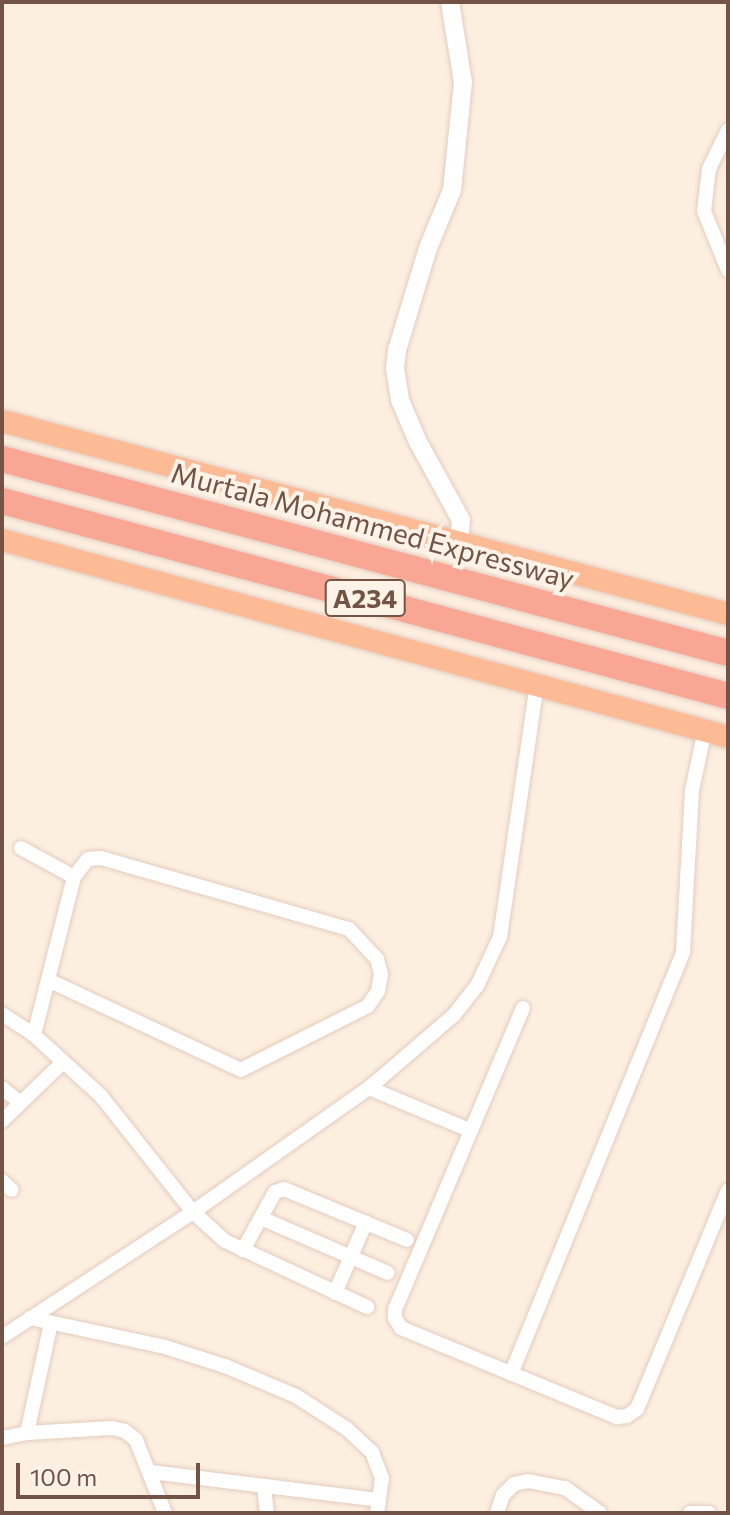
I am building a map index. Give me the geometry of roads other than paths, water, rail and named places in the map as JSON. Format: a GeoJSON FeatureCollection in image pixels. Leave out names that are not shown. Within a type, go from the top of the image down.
{"type":"FeatureCollection","features":[{"type":"Feature","properties":{"kind":"highway","name":"Murtala Mohammed Expressway"},"geometry":{"type":"LineString","coordinates":[[2,421],[728,614]]}},
{"type":"Feature","properties":{"kind":"highway","name":"Murtala Mohammed Expressway"},"geometry":{"type":"LineString","coordinates":[[2,459],[728,653]]}},
{"type":"Feature","properties":{"kind":"highway","name":"A234"},"geometry":{"type":"LineString","coordinates":[[2,501],[728,696]]}},
{"type":"Feature","properties":{"kind":"highway"},"geometry":{"type":"LineString","coordinates":[[2,540],[728,737]]}},
{"type":"Feature","properties":{"kind":"street"},"geometry":{"type":"LineString","coordinates":[[450,2],[463,82],[452,190],[428,248],[395,368],[400,400],[412,428],[461,520],[459,543]]}},
{"type":"Feature","properties":{"kind":"street"},"geometry":{"type":"LineString","coordinates":[[728,130],[709,169],[704,211],[728,270]]}},
{"type":"Feature","properties":{"kind":"street"},"geometry":{"type":"LineString","coordinates":[[2,1337],[193,1212],[369,1088],[454,1015],[477,986],[500,937],[537,684]]}},
{"type":"Feature","properties":{"kind":"street"},"geometry":{"type":"LineString","coordinates":[[511,1374],[683,952],[692,790],[705,730]]}},
{"type":"Feature","properties":{"kind":"street"},"geometry":{"type":"LineString","coordinates":[[21,848],[74,877]]}},
{"type":"Feature","properties":{"kind":"street"},"geometry":{"type":"LineString","coordinates":[[34,1035],[74,877],[88,859],[101,858],[349,929],[377,959],[381,974],[378,991],[368,1006],[241,1070],[50,981]]}},
{"type":"Feature","properties":{"kind":"street"},"geometry":{"type":"LineString","coordinates":[[523,1008],[469,1130],[395,1318],[401,1328],[617,1417],[627,1416],[637,1409],[728,1190]]}},
{"type":"Feature","properties":{"kind":"street"},"geometry":{"type":"LineString","coordinates":[[2,1014],[34,1035],[101,1096],[193,1212],[225,1241],[367,1307]]}},
{"type":"Feature","properties":{"kind":"street"},"geometry":{"type":"LineString","coordinates":[[2,1121],[63,1062]]}},
{"type":"Feature","properties":{"kind":"street"},"geometry":{"type":"LineString","coordinates":[[2,1088],[19,1102]]}},
{"type":"Feature","properties":{"kind":"street"},"geometry":{"type":"LineString","coordinates":[[369,1088],[469,1130]]}},
{"type":"Feature","properties":{"kind":"street"},"geometry":{"type":"LineString","coordinates":[[243,1250],[275,1192],[284,1189],[407,1240]]}},
{"type":"Feature","properties":{"kind":"street"},"geometry":{"type":"LineString","coordinates":[[261,1218],[388,1273]]}},
{"type":"Feature","properties":{"kind":"street"},"geometry":{"type":"LineString","coordinates":[[335,1293],[366,1222]]}},
{"type":"Feature","properties":{"kind":"street"},"geometry":{"type":"LineString","coordinates":[[30,1318],[165,1347],[225,1366],[296,1396],[347,1429],[372,1452],[382,1478],[377,1507],[264,1486],[151,1472]]}},
{"type":"Feature","properties":{"kind":"street"},"geometry":{"type":"LineString","coordinates":[[27,1433],[51,1323]]}},
{"type":"Feature","properties":{"kind":"street"},"geometry":{"type":"LineString","coordinates":[[2,1438],[27,1433],[112,1428],[125,1431],[136,1440],[165,1513]]}},
{"type":"Feature","properties":{"kind":"street"},"geometry":{"type":"LineString","coordinates":[[497,1513],[503,1495],[514,1484],[528,1481],[565,1488],[600,1513]]}},
{"type":"Feature","properties":{"kind":"street"},"geometry":{"type":"LineString","coordinates":[[264,1486],[267,1513]]}},
{"type":"Feature","properties":{"kind":"street"},"geometry":{"type":"LineString","coordinates":[[690,1513],[709,1513]]}}]}
